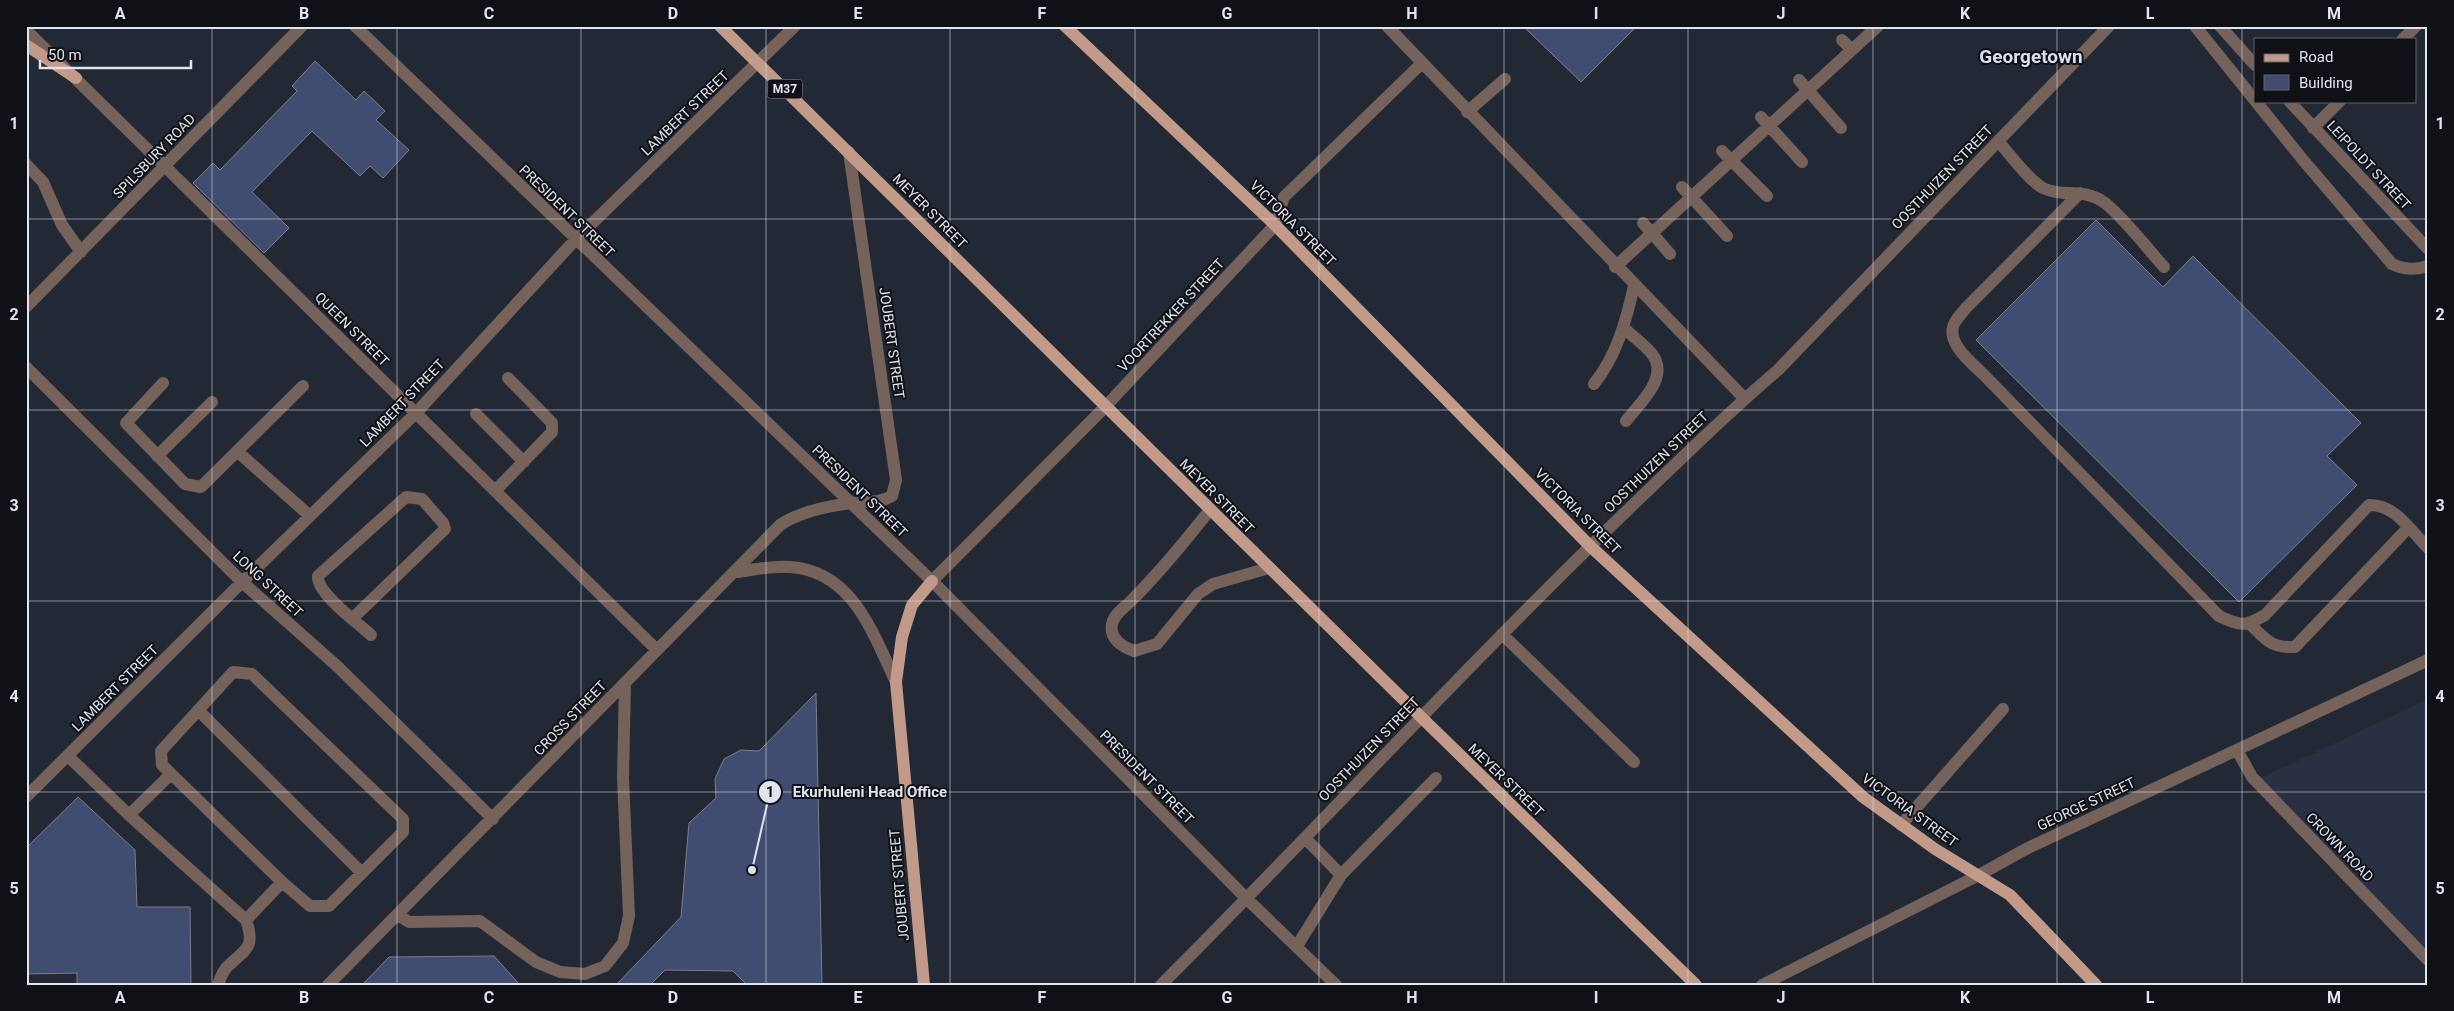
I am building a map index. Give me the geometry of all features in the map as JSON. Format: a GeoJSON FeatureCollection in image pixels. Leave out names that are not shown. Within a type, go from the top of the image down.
{"type":"FeatureCollection","features":[{"type":"Feature","properties":{"kind":"main road","name":"MEYER STREET"},"geometry":{"type":"LineString","coordinates":[[720,26],[1269,568],[1696,985]]}},
{"type":"Feature","properties":{"kind":"main road","name":"VICTORIA STREET"},"geometry":{"type":"LineString","coordinates":[[1064,26],[1275,225],[1590,546],[1862,798],[1935,849],[2010,895],[2096,985]]}},
{"type":"Feature","properties":{"kind":"main road"},"geometry":{"type":"LineString","coordinates":[[26,45],[76,78]]}},
{"type":"Feature","properties":{"kind":"main road","name":"JOUBERT STREET"},"geometry":{"type":"LineString","coordinates":[[924,985],[896,682],[902,637],[912,605],[932,581]]}},
{"type":"Feature","properties":{"kind":"street","name":"SPILSBURY ROAD"},"geometry":{"type":"LineString","coordinates":[[26,307],[302,26]]}},
{"type":"Feature","properties":{"kind":"street","name":"PRESIDENT STREET"},"geometry":{"type":"LineString","coordinates":[[354,26],[932,581],[1247,899],[1336,985]]}},
{"type":"Feature","properties":{"kind":"street","name":"LAMBERT STREET"},"geometry":{"type":"LineString","coordinates":[[26,798],[242,582],[416,413],[576,240],[796,26]]}},
{"type":"Feature","properties":{"kind":"street"},"geometry":{"type":"LineString","coordinates":[[1387,26],[1615,267],[1744,398]]}},
{"type":"Feature","properties":{"kind":"street"},"geometry":{"type":"LineString","coordinates":[[1615,267],[1732,162],[1765,122],[1807,90],[1878,26]]}},
{"type":"Feature","properties":{"kind":"street","name":"OOSTHUIZEN STREET"},"geometry":{"type":"LineString","coordinates":[[1161,985],[1247,899],[1420,716],[1590,546],[1744,398],[1778,370],[2109,26]]}},
{"type":"Feature","properties":{"kind":"street"},"geometry":{"type":"LineString","coordinates":[[2195,26],[2254,99]]}},
{"type":"Feature","properties":{"kind":"street"},"geometry":{"type":"LineString","coordinates":[[2220,26],[2254,64]]}},
{"type":"Feature","properties":{"kind":"street"},"geometry":{"type":"LineString","coordinates":[[2405,38],[2416,26]]}},
{"type":"Feature","properties":{"kind":"street","name":"QUEEN STREET"},"geometry":{"type":"LineString","coordinates":[[26,30],[657,650]]}},
{"type":"Feature","properties":{"kind":"street"},"geometry":{"type":"LineString","coordinates":[[1842,40],[1852,50]]}},
{"type":"Feature","properties":{"kind":"street","name":"VOORTREKKER STREET"},"geometry":{"type":"LineString","coordinates":[[932,581],[1105,406],[1275,225],[1284,197],[1422,64]]}},
{"type":"Feature","properties":{"kind":"street"},"geometry":{"type":"LineString","coordinates":[[1467,112],[1505,79]]}},
{"type":"Feature","properties":{"kind":"street"},"geometry":{"type":"LineString","coordinates":[[1799,80],[1841,128]]}},
{"type":"Feature","properties":{"kind":"street"},"geometry":{"type":"LineString","coordinates":[[2256,102],[2392,264],[2402,268],[2416,269],[2428,266]]}},
{"type":"Feature","properties":{"kind":"street","name":"LEIPOLDT STREET"},"geometry":{"type":"LineString","coordinates":[[2290,102],[2428,249]]}},
{"type":"Feature","properties":{"kind":"street"},"geometry":{"type":"LineString","coordinates":[[2313,128],[2339,102]]}},
{"type":"Feature","properties":{"kind":"street"},"geometry":{"type":"LineString","coordinates":[[1765,122],[1802,162]]}},
{"type":"Feature","properties":{"kind":"street"},"geometry":{"type":"LineString","coordinates":[[1998,141],[2036,183],[2044,189],[2090,194],[2105,203],[2164,267]]}},
{"type":"Feature","properties":{"kind":"street"},"geometry":{"type":"LineString","coordinates":[[1722,151],[1766,196]]}},
{"type":"Feature","properties":{"kind":"street","name":"JOUBERT STREET"},"geometry":{"type":"LineString","coordinates":[[849,152],[896,480],[892,496],[884,501],[851,503]]}},
{"type":"Feature","properties":{"kind":"street"},"geometry":{"type":"LineString","coordinates":[[26,164],[43,182],[62,225],[81,252]]}},
{"type":"Feature","properties":{"kind":"street"},"geometry":{"type":"LineString","coordinates":[[1682,187],[1727,236]]}},
{"type":"Feature","properties":{"kind":"street"},"geometry":{"type":"LineString","coordinates":[[2080,193],[1966,308],[1953,326],[1952,335],[1957,346],[1984,375],[2219,616],[2236,624],[2250,624],[2265,615],[2369,505],[2380,504],[2391,509],[2428,548]]}},
{"type":"Feature","properties":{"kind":"street"},"geometry":{"type":"LineString","coordinates":[[1643,223],[1670,254]]}},
{"type":"Feature","properties":{"kind":"street"},"geometry":{"type":"LineString","coordinates":[[1594,384],[1606,368],[1623,327],[1634,286]]}},
{"type":"Feature","properties":{"kind":"street"},"geometry":{"type":"LineString","coordinates":[[1623,327],[1651,353],[1658,370],[1654,385],[1626,421]]}},
{"type":"Feature","properties":{"kind":"street","name":"LONG STREET"},"geometry":{"type":"LineString","coordinates":[[26,367],[242,582],[337,666],[493,819]]}},
{"type":"Feature","properties":{"kind":"street"},"geometry":{"type":"LineString","coordinates":[[495,491],[552,432],[553,428],[552,423],[508,378]]}},
{"type":"Feature","properties":{"kind":"street"},"geometry":{"type":"LineString","coordinates":[[163,383],[126,423],[185,484],[194,487],[201,486],[238,452],[303,386]]}},
{"type":"Feature","properties":{"kind":"street"},"geometry":{"type":"LineString","coordinates":[[157,456],[212,402]]}},
{"type":"Feature","properties":{"kind":"street"},"geometry":{"type":"LineString","coordinates":[[476,414],[524,462]]}},
{"type":"Feature","properties":{"kind":"street"},"geometry":{"type":"LineString","coordinates":[[238,452],[310,516]]}},
{"type":"Feature","properties":{"kind":"street"},"geometry":{"type":"LineString","coordinates":[[353,618],[445,529],[443,523],[422,499],[406,497],[318,576],[320,589],[371,635]]}},
{"type":"Feature","properties":{"kind":"street","name":"CROSS STREET"},"geometry":{"type":"LineString","coordinates":[[328,985],[657,650],[737,572],[780,525],[792,517],[851,503]]}},
{"type":"Feature","properties":{"kind":"street"},"geometry":{"type":"LineString","coordinates":[[1210,510],[1145,588],[1115,617],[1112,625],[1113,636],[1124,647],[1134,651],[1157,644],[1198,594],[1213,584],[1269,568]]}},
{"type":"Feature","properties":{"kind":"street"},"geometry":{"type":"LineString","coordinates":[[2250,624],[2269,643],[2282,648],[2295,646],[2408,528]]}},
{"type":"Feature","properties":{"kind":"street"},"geometry":{"type":"LineString","coordinates":[[737,572],[790,566],[819,573],[845,591],[865,616],[896,682]]}},
{"type":"Feature","properties":{"kind":"street"},"geometry":{"type":"LineString","coordinates":[[1502,634],[1634,762]]}},
{"type":"Feature","properties":{"kind":"street","name":"GEORGE STREET"},"geometry":{"type":"LineString","coordinates":[[1762,985],[1979,875],[2026,849],[2428,660]]}},
{"type":"Feature","properties":{"kind":"street"},"geometry":{"type":"LineString","coordinates":[[233,672],[252,674],[403,819],[403,832],[329,906],[319,908],[310,906],[282,882],[162,765],[161,751],[198,710],[233,672]]}},
{"type":"Feature","properties":{"kind":"street"},"geometry":{"type":"LineString","coordinates":[[398,915],[409,922],[480,921],[536,962],[560,972],[585,974],[605,966],[623,943],[630,916],[623,778],[625,683]]}},
{"type":"Feature","properties":{"kind":"street"},"geometry":{"type":"LineString","coordinates":[[1901,825],[2003,709]]}},
{"type":"Feature","properties":{"kind":"street"},"geometry":{"type":"LineString","coordinates":[[198,710],[362,873]]}},
{"type":"Feature","properties":{"kind":"street","name":"CROWN ROAD"},"geometry":{"type":"LineString","coordinates":[[2237,750],[2252,777],[2428,960]]}},
{"type":"Feature","properties":{"kind":"street"},"geometry":{"type":"LineString","coordinates":[[68,756],[129,815],[246,920],[251,934],[246,951],[226,968],[218,985]]}},
{"type":"Feature","properties":{"kind":"street"},"geometry":{"type":"LineString","coordinates":[[129,815],[171,774]]}},
{"type":"Feature","properties":{"kind":"street"},"geometry":{"type":"LineString","coordinates":[[1297,946],[1340,876],[1436,778]]}},
{"type":"Feature","properties":{"kind":"street"},"geometry":{"type":"LineString","coordinates":[[1305,838],[1340,876]]}},
{"type":"Feature","properties":{"kind":"street"},"geometry":{"type":"LineString","coordinates":[[246,920],[282,882]]}},
{"type":"Feature","properties":{"kind":"shaded area"},"geometry":{"type":"Polygon","coordinates":[[[2428,699],[2428,968],[2257,780],[2428,699]]]}},
{"type":"Feature","properties":{"kind":"building"},"geometry":{"type":"Polygon","coordinates":[[[1523,26],[1637,26],[1581,82],[1523,26]]]}},
{"type":"Feature","properties":{"kind":"building"},"geometry":{"type":"Polygon","coordinates":[[[315,61],[356,100],[364,91],[385,111],[376,120],[409,150],[383,178],[370,166],[360,176],[312,131],[252,192],[289,228],[264,253],[193,183],[213,163],[220,170],[297,91],[292,86],[315,61]]]}},
{"type":"Feature","properties":{"kind":"building"},"geometry":{"type":"Polygon","coordinates":[[[2096,220],[2163,287],[2193,256],[2361,423],[2327,456],[2357,485],[2239,602],[1976,340],[2096,220]]]}},
{"type":"Feature","properties":{"kind":"building"},"geometry":{"type":"Polygon","coordinates":[[[816,693],[822,985],[747,985],[733,971],[665,970],[650,985],[616,985],[681,917],[689,823],[716,798],[715,779],[724,759],[741,750],[759,751],[816,693]]]}},
{"type":"Feature","properties":{"kind":"building"},"geometry":{"type":"Polygon","coordinates":[[[78,797],[135,850],[137,907],[190,907],[191,985],[77,985],[77,973],[26,974],[26,848],[78,797]]]}},
{"type":"Feature","properties":{"kind":"building"},"geometry":{"type":"Polygon","coordinates":[[[494,956],[520,985],[362,985],[389,957],[494,956]]]}},
{"type":"Feature","properties":{"kind":"place","name":"Ekurhuleni Head Office"},"geometry":{"type":"Point","coordinates":[752,870]}},
{"type":"Feature","properties":{"kind":"district","name":"Georgetown"},"geometry":{"type":"Point","coordinates":[2031,56]}}]}
